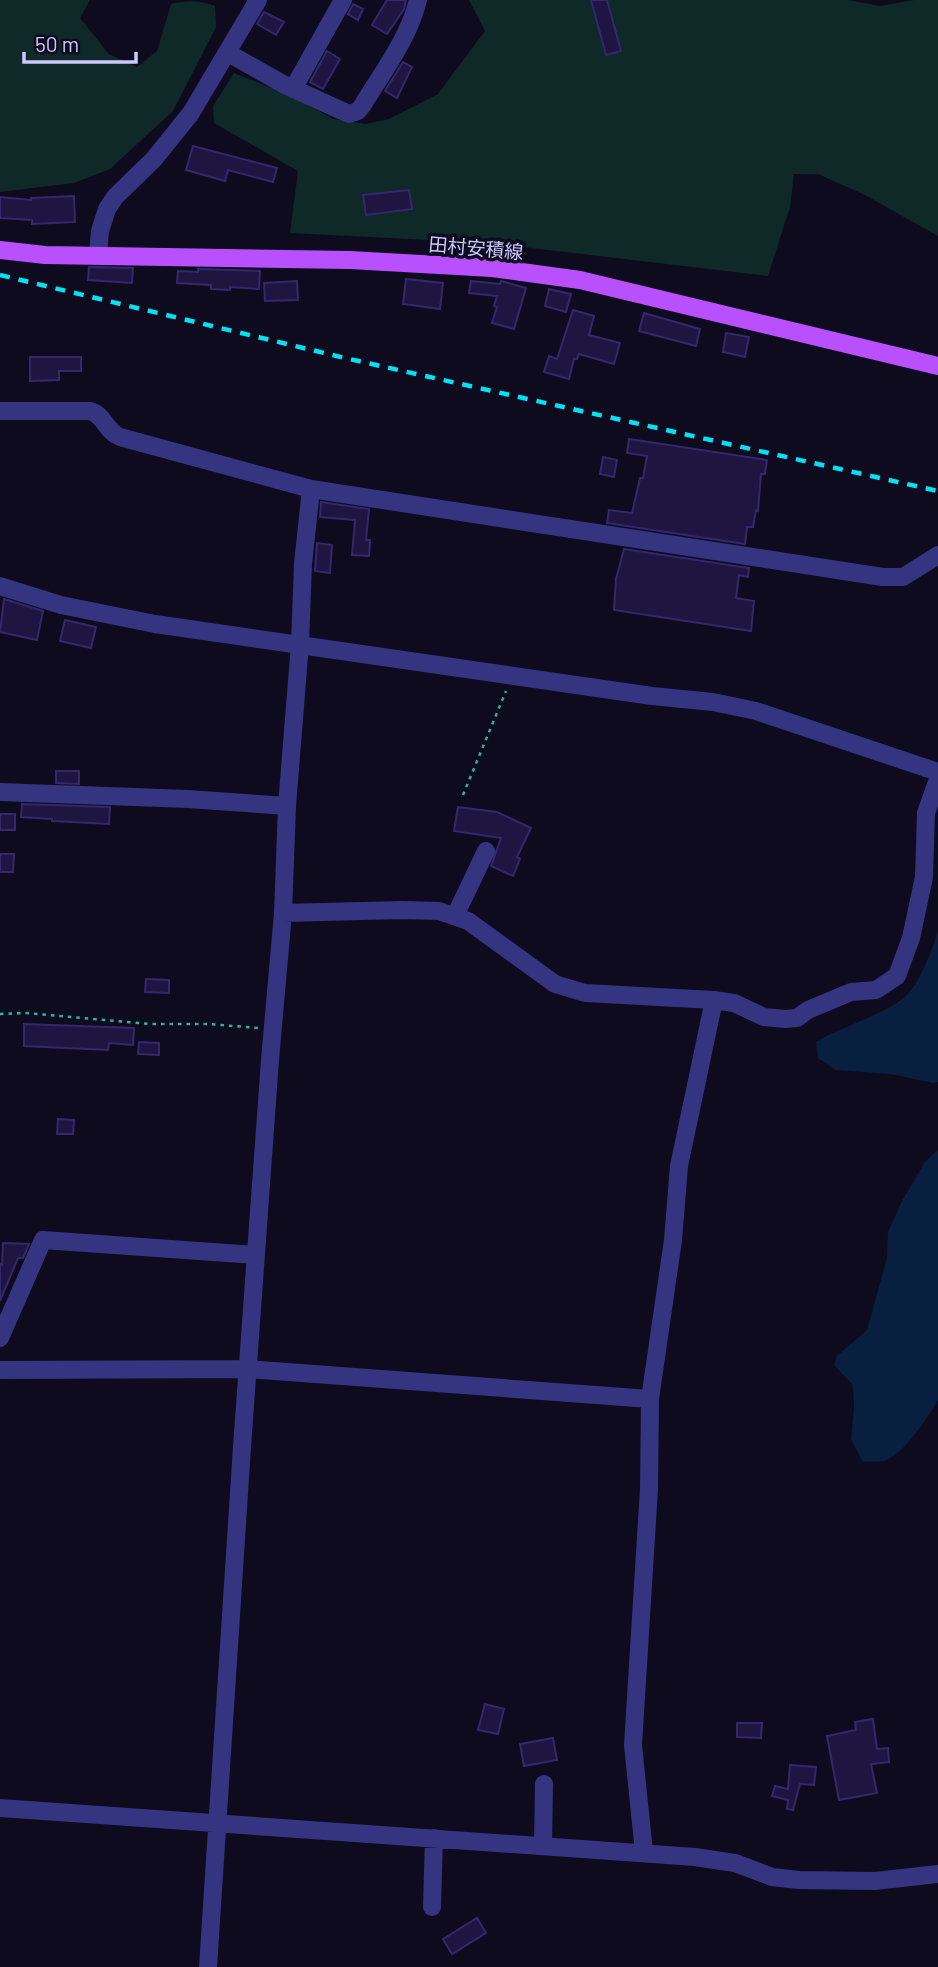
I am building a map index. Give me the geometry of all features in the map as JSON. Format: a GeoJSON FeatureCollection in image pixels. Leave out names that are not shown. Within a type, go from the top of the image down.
{"type":"FeatureCollection","features":[{"type":"Feature","properties":{"kind":"main road","name":"田村安積線"},"geometry":{"type":"LineString","coordinates":[[0,250],[45,255],[350,260],[492,268],[580,280],[938,366]]}},
{"type":"Feature","properties":{"kind":"street"},"geometry":{"type":"LineString","coordinates":[[98,256],[100,231],[107,209],[128,183],[154,159],[191,113],[258,0]]}},
{"type":"Feature","properties":{"kind":"street"},"geometry":{"type":"LineString","coordinates":[[293,89],[343,0]]}},
{"type":"Feature","properties":{"kind":"street"},"geometry":{"type":"LineString","coordinates":[[228,53],[293,89],[349,114],[358,111],[407,32],[418,0]]}},
{"type":"Feature","properties":{"kind":"street"},"geometry":{"type":"LineString","coordinates":[[0,411],[87,410],[97,413],[108,431],[120,437],[311,489],[883,576],[902,577],[938,555]]}},
{"type":"Feature","properties":{"kind":"street"},"geometry":{"type":"LineString","coordinates":[[208,1967],[256,1255],[283,913],[287,806],[300,644],[303,564],[311,489]]}},
{"type":"Feature","properties":{"kind":"street"},"geometry":{"type":"LineString","coordinates":[[0,586],[61,605],[155,624],[652,696],[713,702],[756,711],[938,772]]}},
{"type":"Feature","properties":{"kind":"street"},"geometry":{"type":"LineString","coordinates":[[283,913],[439,911],[468,920],[555,984],[585,993],[714,1000],[734,1003],[764,1017],[797,1018],[808,1010],[851,992],[876,990],[897,976],[911,938],[924,877],[926,813],[938,779]]}},
{"type":"Feature","properties":{"kind":"street"},"geometry":{"type":"LineString","coordinates":[[0,792],[188,799],[287,806]]}},
{"type":"Feature","properties":{"kind":"street"},"geometry":{"type":"LineString","coordinates":[[456,916],[486,852]]}},
{"type":"Feature","properties":{"kind":"street"},"geometry":{"type":"LineString","coordinates":[[644,1852],[633,1745],[649,1489],[650,1399],[673,1240],[678,1166],[714,1000]]}},
{"type":"Feature","properties":{"kind":"street"},"geometry":{"type":"LineString","coordinates":[[0,1338],[43,1240],[256,1255]]}},
{"type":"Feature","properties":{"kind":"street"},"geometry":{"type":"LineString","coordinates":[[0,1370],[248,1370],[650,1399]]}},
{"type":"Feature","properties":{"kind":"street"},"geometry":{"type":"LineString","coordinates":[[543,1846],[544,1784]]}},
{"type":"Feature","properties":{"kind":"street"},"geometry":{"type":"LineString","coordinates":[[0,1808],[644,1852],[722,1860],[772,1877],[800,1880],[875,1881],[938,1874]]}},
{"type":"Feature","properties":{"kind":"street"},"geometry":{"type":"LineString","coordinates":[[432,1907],[434,1838]]}},
{"type":"Feature","properties":{"kind":"path"},"geometry":{"type":"LineString","coordinates":[[463,795],[513,676]]}},
{"type":"Feature","properties":{"kind":"path"},"geometry":{"type":"LineString","coordinates":[[0,1014],[27,1013],[149,1024],[208,1024],[273,1029]]}},
{"type":"Feature","properties":{"kind":"green space"},"geometry":{"type":"Polygon","coordinates":[[[0,0],[90,0],[80,18],[109,54],[137,67],[157,51],[171,4],[194,1],[215,6],[216,27],[173,111],[110,169],[74,183],[0,192],[0,0]]]}},
{"type":"Feature","properties":{"kind":"green space"},"geometry":{"type":"Polygon","coordinates":[[[469,0],[848,0],[880,6],[914,0],[938,0],[938,236],[865,195],[818,174],[794,174],[790,207],[768,276],[489,243],[290,233],[298,171],[214,123],[213,106],[234,73],[296,98],[333,119],[366,124],[389,119],[438,94],[485,31],[469,0]]]}},
{"type":"Feature","properties":{"kind":"water"},"geometry":{"type":"Polygon","coordinates":[[[938,930],[938,1082],[891,1074],[836,1070],[818,1058],[816,1042],[889,1008],[908,994],[922,972],[938,930]]]}},
{"type":"Feature","properties":{"kind":"water"},"geometry":{"type":"Polygon","coordinates":[[[938,1150],[938,1400],[915,1434],[894,1456],[884,1461],[863,1462],[851,1439],[853,1385],[834,1365],[837,1356],[867,1330],[887,1258],[888,1232],[902,1201],[925,1162],[938,1150]]]}},
{"type":"Feature","properties":{"kind":"building"},"geometry":{"type":"Polygon","coordinates":[[[387,0],[406,0],[404,9],[387,34],[372,25],[387,0]]]}},
{"type":"Feature","properties":{"kind":"building"},"geometry":{"type":"Polygon","coordinates":[[[591,0],[607,0],[621,51],[606,55],[591,0]]]}},
{"type":"Feature","properties":{"kind":"building"},"geometry":{"type":"Polygon","coordinates":[[[353,4],[363,9],[358,20],[348,14],[353,4]]]}},
{"type":"Feature","properties":{"kind":"building"},"geometry":{"type":"Polygon","coordinates":[[[264,12],[284,22],[276,35],[257,24],[264,12]]]}},
{"type":"Feature","properties":{"kind":"building"},"geometry":{"type":"Polygon","coordinates":[[[327,51],[340,59],[323,89],[310,82],[327,51]]]}},
{"type":"Feature","properties":{"kind":"building"},"geometry":{"type":"Polygon","coordinates":[[[403,62],[412,67],[397,98],[385,91],[403,62]]]}},
{"type":"Feature","properties":{"kind":"building"},"geometry":{"type":"Polygon","coordinates":[[[193,146],[277,168],[273,182],[228,170],[225,181],[186,170],[193,146]]]}},
{"type":"Feature","properties":{"kind":"building"},"geometry":{"type":"Polygon","coordinates":[[[409,190],[412,209],[366,215],[363,195],[409,190]]]}},
{"type":"Feature","properties":{"kind":"building"},"geometry":{"type":"Polygon","coordinates":[[[74,196],[75,222],[32,224],[32,220],[0,218],[0,197],[31,200],[74,196]]]}},
{"type":"Feature","properties":{"kind":"building"},"geometry":{"type":"Polygon","coordinates":[[[89,267],[133,268],[132,283],[88,280],[89,267]]]}},
{"type":"Feature","properties":{"kind":"building"},"geometry":{"type":"Polygon","coordinates":[[[198,269],[260,271],[259,289],[211,289],[211,285],[177,283],[178,271],[198,272],[198,269]]]}},
{"type":"Feature","properties":{"kind":"building"},"geometry":{"type":"Polygon","coordinates":[[[406,279],[443,283],[440,309],[403,304],[406,279]]]}},
{"type":"Feature","properties":{"kind":"building"},"geometry":{"type":"Polygon","coordinates":[[[297,281],[298,300],[265,301],[264,283],[297,281]]]}},
{"type":"Feature","properties":{"kind":"building"},"geometry":{"type":"Polygon","coordinates":[[[471,281],[500,284],[501,281],[526,288],[514,329],[492,323],[497,296],[469,293],[471,281]]]}},
{"type":"Feature","properties":{"kind":"building"},"geometry":{"type":"Polygon","coordinates":[[[549,289],[571,294],[566,312],[545,306],[549,289]]]}},
{"type":"Feature","properties":{"kind":"building"},"geometry":{"type":"Polygon","coordinates":[[[573,310],[594,316],[589,335],[620,343],[614,364],[579,354],[577,359],[574,359],[569,379],[544,372],[549,356],[557,359],[573,310]]]}},
{"type":"Feature","properties":{"kind":"building"},"geometry":{"type":"Polygon","coordinates":[[[644,313],[700,329],[696,346],[639,331],[644,313]]]}},
{"type":"Feature","properties":{"kind":"building"},"geometry":{"type":"Polygon","coordinates":[[[726,333],[749,337],[745,357],[723,352],[726,333]]]}},
{"type":"Feature","properties":{"kind":"building"},"geometry":{"type":"Polygon","coordinates":[[[30,357],[81,357],[81,371],[59,371],[59,380],[30,381],[30,357]]]}},
{"type":"Feature","properties":{"kind":"building"},"geometry":{"type":"Polygon","coordinates":[[[629,439],[767,460],[765,474],[761,474],[758,511],[756,510],[753,527],[747,527],[745,544],[607,523],[609,510],[632,513],[640,478],[643,478],[647,456],[627,453],[629,439]]]}},
{"type":"Feature","properties":{"kind":"building"},"geometry":{"type":"Polygon","coordinates":[[[603,457],[617,460],[614,477],[600,474],[603,457]]]}},
{"type":"Feature","properties":{"kind":"building"},"geometry":{"type":"Polygon","coordinates":[[[321,502],[369,509],[366,540],[370,540],[369,556],[352,555],[355,520],[320,517],[321,502]]]}},
{"type":"Feature","properties":{"kind":"building"},"geometry":{"type":"Polygon","coordinates":[[[317,543],[332,545],[330,573],[315,571],[317,543]]]}},
{"type":"Feature","properties":{"kind":"building"},"geometry":{"type":"Polygon","coordinates":[[[624,549],[749,568],[748,577],[739,575],[736,598],[754,601],[751,631],[614,610],[616,579],[624,549]]]}},
{"type":"Feature","properties":{"kind":"building"},"geometry":{"type":"Polygon","coordinates":[[[4,599],[43,611],[37,640],[0,632],[4,599]]]}},
{"type":"Feature","properties":{"kind":"building"},"geometry":{"type":"Polygon","coordinates":[[[65,620],[96,627],[91,648],[60,641],[65,620]]]}},
{"type":"Feature","properties":{"kind":"building"},"geometry":{"type":"Polygon","coordinates":[[[56,771],[79,771],[79,784],[56,783],[56,771]]]}},
{"type":"Feature","properties":{"kind":"building"},"geometry":{"type":"Polygon","coordinates":[[[22,804],[110,807],[109,824],[21,817],[22,804]]]}},
{"type":"Feature","properties":{"kind":"building"},"geometry":{"type":"Polygon","coordinates":[[[458,807],[497,812],[531,828],[517,857],[520,859],[513,876],[491,866],[501,838],[454,831],[458,807]]]}},
{"type":"Feature","properties":{"kind":"building"},"geometry":{"type":"Polygon","coordinates":[[[0,814],[15,814],[15,830],[0,830],[0,814]]]}},
{"type":"Feature","properties":{"kind":"building"},"geometry":{"type":"Polygon","coordinates":[[[0,854],[14,854],[13,872],[0,872],[0,854]]]}},
{"type":"Feature","properties":{"kind":"building"},"geometry":{"type":"Polygon","coordinates":[[[146,979],[169,980],[169,993],[145,992],[146,979]]]}},
{"type":"Feature","properties":{"kind":"building"},"geometry":{"type":"Polygon","coordinates":[[[24,1024],[134,1028],[133,1045],[109,1043],[108,1050],[24,1046],[24,1024]]]}},
{"type":"Feature","properties":{"kind":"building"},"geometry":{"type":"Polygon","coordinates":[[[139,1042],[159,1043],[159,1055],[138,1054],[139,1042]]]}},
{"type":"Feature","properties":{"kind":"building"},"geometry":{"type":"Polygon","coordinates":[[[58,1119],[74,1120],[73,1134],[57,1134],[58,1119]]]}},
{"type":"Feature","properties":{"kind":"building"},"geometry":{"type":"Polygon","coordinates":[[[3,1243],[29,1244],[23,1258],[18,1258],[0,1301],[0,1264],[2,1265],[3,1243]]]}},
{"type":"Feature","properties":{"kind":"building"},"geometry":{"type":"Polygon","coordinates":[[[485,1704],[504,1709],[498,1734],[478,1730],[485,1704]]]}},
{"type":"Feature","properties":{"kind":"building"},"geometry":{"type":"Polygon","coordinates":[[[873,1719],[877,1749],[888,1748],[889,1762],[871,1764],[877,1793],[839,1800],[827,1736],[856,1730],[855,1722],[873,1719]]]}},
{"type":"Feature","properties":{"kind":"building"},"geometry":{"type":"Polygon","coordinates":[[[737,1723],[762,1723],[761,1738],[737,1737],[737,1723]]]}},
{"type":"Feature","properties":{"kind":"building"},"geometry":{"type":"Polygon","coordinates":[[[553,1738],[557,1760],[524,1766],[520,1744],[553,1738]]]}},
{"type":"Feature","properties":{"kind":"building"},"geometry":{"type":"Polygon","coordinates":[[[790,1765],[816,1767],[814,1785],[800,1784],[793,1810],[787,1809],[788,1800],[772,1796],[775,1786],[788,1789],[790,1765]]]}},
{"type":"Feature","properties":{"kind":"building"},"geometry":{"type":"Polygon","coordinates":[[[477,1918],[486,1933],[452,1954],[443,1939],[477,1918]]]}},
{"type":"Feature","properties":{"kind":"railway"},"geometry":{"type":"LineString","coordinates":[[0,275],[345,358],[938,491]]}}]}
